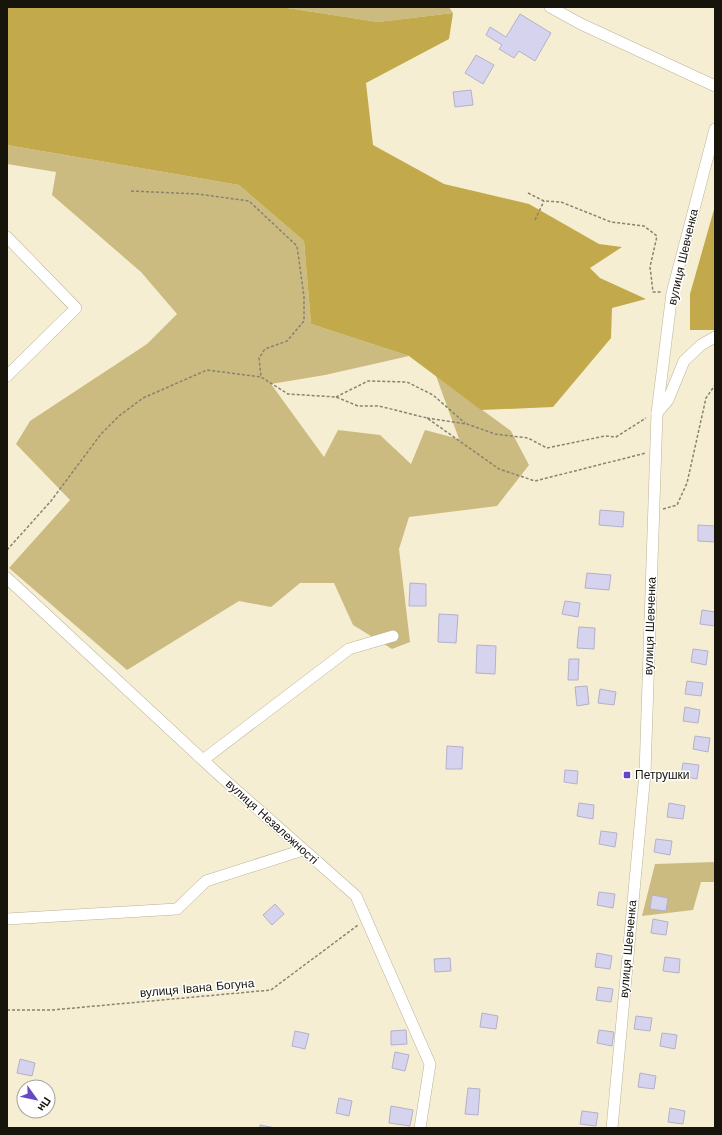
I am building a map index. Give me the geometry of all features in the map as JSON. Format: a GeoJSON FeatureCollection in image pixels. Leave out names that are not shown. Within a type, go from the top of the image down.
{"type":"FeatureCollection","features":[{"type":"Feature","properties":{"kind":"street"},"geometry":{"type":"LineString","coordinates":[[550,7],[581,24],[715,86]]}},
{"type":"Feature","properties":{"kind":"street","name":"вулиця Шевченка"},"geometry":{"type":"LineString","coordinates":[[612,1128],[645,773],[657,413],[672,293],[715,129]]}},
{"type":"Feature","properties":{"kind":"street"},"geometry":{"type":"LineString","coordinates":[[7,237],[76,308],[7,376]]}},
{"type":"Feature","properties":{"kind":"street"},"geometry":{"type":"LineString","coordinates":[[657,413],[668,400],[684,361],[701,345],[715,337]]}},
{"type":"Feature","properties":{"kind":"street","name":"вулиця Незалежності"},"geometry":{"type":"LineString","coordinates":[[7,578],[203,760],[356,896],[430,1064],[420,1128]]}},
{"type":"Feature","properties":{"kind":"street"},"geometry":{"type":"LineString","coordinates":[[203,760],[349,649],[393,636]]}},
{"type":"Feature","properties":{"kind":"street"},"geometry":{"type":"LineString","coordinates":[[7,919],[177,910],[206,881],[304,850]]}},
{"type":"Feature","properties":{"kind":"path"},"geometry":{"type":"LineString","coordinates":[[131,191],[198,194],[249,201],[297,246],[304,297],[304,322],[287,342],[265,349],[259,358],[261,377]]}},
{"type":"Feature","properties":{"kind":"path"},"geometry":{"type":"LineString","coordinates":[[528,193],[544,201],[561,202],[611,222],[644,226],[657,236],[650,267],[653,292],[672,293]]}},
{"type":"Feature","properties":{"kind":"path"},"geometry":{"type":"LineString","coordinates":[[535,220],[544,201]]}},
{"type":"Feature","properties":{"kind":"path"},"geometry":{"type":"LineString","coordinates":[[7,550],[51,501],[100,434],[119,416],[143,398],[207,370],[261,377],[288,394],[336,397],[358,406],[379,406],[427,418],[467,424],[495,434],[528,438],[547,448],[605,436],[616,437],[630,427],[657,413]]}},
{"type":"Feature","properties":{"kind":"path"},"geometry":{"type":"LineString","coordinates":[[336,397],[368,381],[407,382],[433,395],[467,424]]}},
{"type":"Feature","properties":{"kind":"path"},"geometry":{"type":"LineString","coordinates":[[654,511],[677,505],[687,484],[706,398],[715,385]]}},
{"type":"Feature","properties":{"kind":"path"},"geometry":{"type":"LineString","coordinates":[[427,418],[498,469],[536,481],[656,450]]}},
{"type":"Feature","properties":{"kind":"path","name":"вулиця Івана Богуна"},"geometry":{"type":"LineString","coordinates":[[7,1010],[52,1010],[271,990],[366,920]]}},
{"type":"Feature","properties":{"kind":"shaded area"},"geometry":{"type":"Polygon","coordinates":[[[7,7],[281,7],[378,22],[453,13],[449,39],[366,83],[373,145],[444,184],[529,204],[599,244],[622,247],[590,268],[600,278],[646,299],[612,308],[611,338],[553,407],[481,410],[409,356],[311,324],[304,241],[239,185],[7,145],[7,7]]]}},
{"type":"Feature","properties":{"kind":"shaded area"},"geometry":{"type":"Polygon","coordinates":[[[281,7],[449,7],[453,13],[378,22],[281,7]]]}},
{"type":"Feature","properties":{"kind":"shaded area"},"geometry":{"type":"Polygon","coordinates":[[[7,145],[239,185],[304,241],[311,324],[409,356],[325,375],[271,384],[324,457],[338,430],[380,435],[411,464],[425,430],[459,439],[436,376],[511,431],[529,465],[497,506],[409,517],[399,549],[410,642],[392,649],[353,625],[334,583],[300,583],[271,607],[239,601],[127,670],[9,568],[70,500],[16,444],[30,421],[147,344],[177,314],[141,272],[52,195],[56,172],[7,164],[7,145]]]}},
{"type":"Feature","properties":{"kind":"shaded area"},"geometry":{"type":"Polygon","coordinates":[[[715,206],[715,330],[690,330],[690,294],[715,206]]]}},
{"type":"Feature","properties":{"kind":"shaded area"},"geometry":{"type":"Polygon","coordinates":[[[715,862],[715,882],[701,882],[693,910],[642,916],[655,864],[715,862]]]}},
{"type":"Feature","properties":{"kind":"building"},"geometry":{"type":"Polygon","coordinates":[[[520,14],[551,33],[535,61],[519,51],[514,58],[499,49],[502,45],[486,35],[490,27],[506,37],[520,14]]]}},
{"type":"Feature","properties":{"kind":"building"},"geometry":{"type":"Polygon","coordinates":[[[476,55],[494,65],[483,84],[465,73],[476,55]]]}},
{"type":"Feature","properties":{"kind":"building"},"geometry":{"type":"Polygon","coordinates":[[[471,90],[473,105],[455,107],[453,92],[471,90]]]}},
{"type":"Feature","properties":{"kind":"building"},"geometry":{"type":"Polygon","coordinates":[[[600,510],[624,512],[623,527],[599,525],[600,510]]]}},
{"type":"Feature","properties":{"kind":"building"},"geometry":{"type":"Polygon","coordinates":[[[698,525],[715,526],[715,542],[698,541],[698,525]]]}},
{"type":"Feature","properties":{"kind":"building"},"geometry":{"type":"Polygon","coordinates":[[[587,573],[611,575],[609,590],[585,588],[587,573]]]}},
{"type":"Feature","properties":{"kind":"building"},"geometry":{"type":"Polygon","coordinates":[[[410,583],[426,584],[426,606],[409,606],[410,583]]]}},
{"type":"Feature","properties":{"kind":"building"},"geometry":{"type":"Polygon","coordinates":[[[565,601],[580,603],[578,617],[562,614],[565,601]]]}},
{"type":"Feature","properties":{"kind":"building"},"geometry":{"type":"Polygon","coordinates":[[[702,610],[715,612],[715,626],[700,624],[702,610]]]}},
{"type":"Feature","properties":{"kind":"building"},"geometry":{"type":"Polygon","coordinates":[[[439,614],[458,615],[456,643],[438,642],[439,614]]]}},
{"type":"Feature","properties":{"kind":"building"},"geometry":{"type":"Polygon","coordinates":[[[579,627],[595,628],[594,649],[577,648],[579,627]]]}},
{"type":"Feature","properties":{"kind":"building"},"geometry":{"type":"Polygon","coordinates":[[[477,645],[496,646],[495,674],[476,673],[477,645]]]}},
{"type":"Feature","properties":{"kind":"building"},"geometry":{"type":"Polygon","coordinates":[[[693,649],[708,651],[706,665],[691,662],[693,649]]]}},
{"type":"Feature","properties":{"kind":"building"},"geometry":{"type":"Polygon","coordinates":[[[569,659],[579,659],[578,680],[568,680],[569,659]]]}},
{"type":"Feature","properties":{"kind":"building"},"geometry":{"type":"Polygon","coordinates":[[[687,681],[703,683],[701,696],[685,694],[687,681]]]}},
{"type":"Feature","properties":{"kind":"building"},"geometry":{"type":"Polygon","coordinates":[[[587,686],[589,704],[577,706],[575,687],[587,686]]]}},
{"type":"Feature","properties":{"kind":"building"},"geometry":{"type":"Polygon","coordinates":[[[600,689],[616,692],[614,705],[598,703],[600,689]]]}},
{"type":"Feature","properties":{"kind":"building"},"geometry":{"type":"Polygon","coordinates":[[[685,707],[700,710],[698,723],[683,721],[685,707]]]}},
{"type":"Feature","properties":{"kind":"building"},"geometry":{"type":"Polygon","coordinates":[[[695,736],[710,738],[708,752],[693,749],[695,736]]]}},
{"type":"Feature","properties":{"kind":"building"},"geometry":{"type":"Polygon","coordinates":[[[447,746],[463,747],[462,769],[446,769],[447,746]]]}},
{"type":"Feature","properties":{"kind":"building"},"geometry":{"type":"Polygon","coordinates":[[[683,763],[699,765],[697,779],[681,776],[683,763]]]}},
{"type":"Feature","properties":{"kind":"building"},"geometry":{"type":"Polygon","coordinates":[[[565,770],[578,771],[577,784],[564,782],[565,770]]]}},
{"type":"Feature","properties":{"kind":"building"},"geometry":{"type":"Polygon","coordinates":[[[579,803],[594,805],[593,819],[577,816],[579,803]]]}},
{"type":"Feature","properties":{"kind":"building"},"geometry":{"type":"Polygon","coordinates":[[[669,803],[685,806],[683,819],[667,817],[669,803]]]}},
{"type":"Feature","properties":{"kind":"building"},"geometry":{"type":"Polygon","coordinates":[[[601,831],[617,833],[615,847],[599,844],[601,831]]]}},
{"type":"Feature","properties":{"kind":"building"},"geometry":{"type":"Polygon","coordinates":[[[656,839],[672,841],[670,855],[654,852],[656,839]]]}},
{"type":"Feature","properties":{"kind":"building"},"geometry":{"type":"Polygon","coordinates":[[[599,892],[615,894],[613,908],[597,905],[599,892]]]}},
{"type":"Feature","properties":{"kind":"building"},"geometry":{"type":"Polygon","coordinates":[[[652,895],[668,898],[666,911],[650,909],[652,895]]]}},
{"type":"Feature","properties":{"kind":"building"},"geometry":{"type":"Polygon","coordinates":[[[275,904],[284,914],[272,925],[263,915],[275,904]]]}},
{"type":"Feature","properties":{"kind":"building"},"geometry":{"type":"Polygon","coordinates":[[[653,919],[668,922],[666,935],[651,933],[653,919]]]}},
{"type":"Feature","properties":{"kind":"building"},"geometry":{"type":"Polygon","coordinates":[[[597,953],[612,956],[610,969],[595,967],[597,953]]]}},
{"type":"Feature","properties":{"kind":"building"},"geometry":{"type":"Polygon","coordinates":[[[665,957],[680,959],[679,973],[663,971],[665,957]]]}},
{"type":"Feature","properties":{"kind":"building"},"geometry":{"type":"Polygon","coordinates":[[[450,958],[451,971],[435,972],[434,959],[450,958]]]}},
{"type":"Feature","properties":{"kind":"building"},"geometry":{"type":"Polygon","coordinates":[[[598,987],[613,989],[611,1002],[596,1000],[598,987]]]}},
{"type":"Feature","properties":{"kind":"building"},"geometry":{"type":"Polygon","coordinates":[[[482,1013],[498,1016],[496,1029],[480,1027],[482,1013]]]}},
{"type":"Feature","properties":{"kind":"building"},"geometry":{"type":"Polygon","coordinates":[[[636,1016],[652,1018],[650,1031],[634,1029],[636,1016]]]}},
{"type":"Feature","properties":{"kind":"building"},"geometry":{"type":"Polygon","coordinates":[[[406,1030],[407,1044],[391,1045],[391,1031],[406,1030]]]}},
{"type":"Feature","properties":{"kind":"building"},"geometry":{"type":"Polygon","coordinates":[[[599,1030],[614,1032],[612,1046],[597,1043],[599,1030]]]}},
{"type":"Feature","properties":{"kind":"building"},"geometry":{"type":"Polygon","coordinates":[[[295,1031],[309,1034],[305,1049],[292,1046],[295,1031]]]}},
{"type":"Feature","properties":{"kind":"building"},"geometry":{"type":"Polygon","coordinates":[[[662,1033],[677,1035],[675,1049],[660,1046],[662,1033]]]}},
{"type":"Feature","properties":{"kind":"building"},"geometry":{"type":"Polygon","coordinates":[[[395,1052],[409,1055],[405,1071],[392,1068],[395,1052]]]}},
{"type":"Feature","properties":{"kind":"building"},"geometry":{"type":"Polygon","coordinates":[[[20,1059],[35,1063],[32,1076],[17,1073],[20,1059]]]}},
{"type":"Feature","properties":{"kind":"building"},"geometry":{"type":"Polygon","coordinates":[[[640,1073],[656,1076],[654,1089],[638,1087],[640,1073]]]}},
{"type":"Feature","properties":{"kind":"building"},"geometry":{"type":"Polygon","coordinates":[[[468,1088],[480,1089],[478,1115],[465,1114],[468,1088]]]}},
{"type":"Feature","properties":{"kind":"building"},"geometry":{"type":"Polygon","coordinates":[[[339,1098],[352,1101],[349,1116],[336,1113],[339,1098]]]}},
{"type":"Feature","properties":{"kind":"building"},"geometry":{"type":"Polygon","coordinates":[[[391,1106],[413,1110],[410,1126],[389,1123],[391,1106]]]}},
{"type":"Feature","properties":{"kind":"building"},"geometry":{"type":"Polygon","coordinates":[[[670,1108],[685,1111],[683,1124],[668,1122],[670,1108]]]}},
{"type":"Feature","properties":{"kind":"building"},"geometry":{"type":"Polygon","coordinates":[[[582,1111],[598,1113],[596,1126],[580,1124],[582,1111]]]}},
{"type":"Feature","properties":{"kind":"building"},"geometry":{"type":"Polygon","coordinates":[[[260,1125],[276,1128],[260,1128],[260,1125]]]}},
{"type":"Feature","properties":{"kind":"place","name":"Петрушки"},"geometry":{"type":"Point","coordinates":[627,775]}}]}
